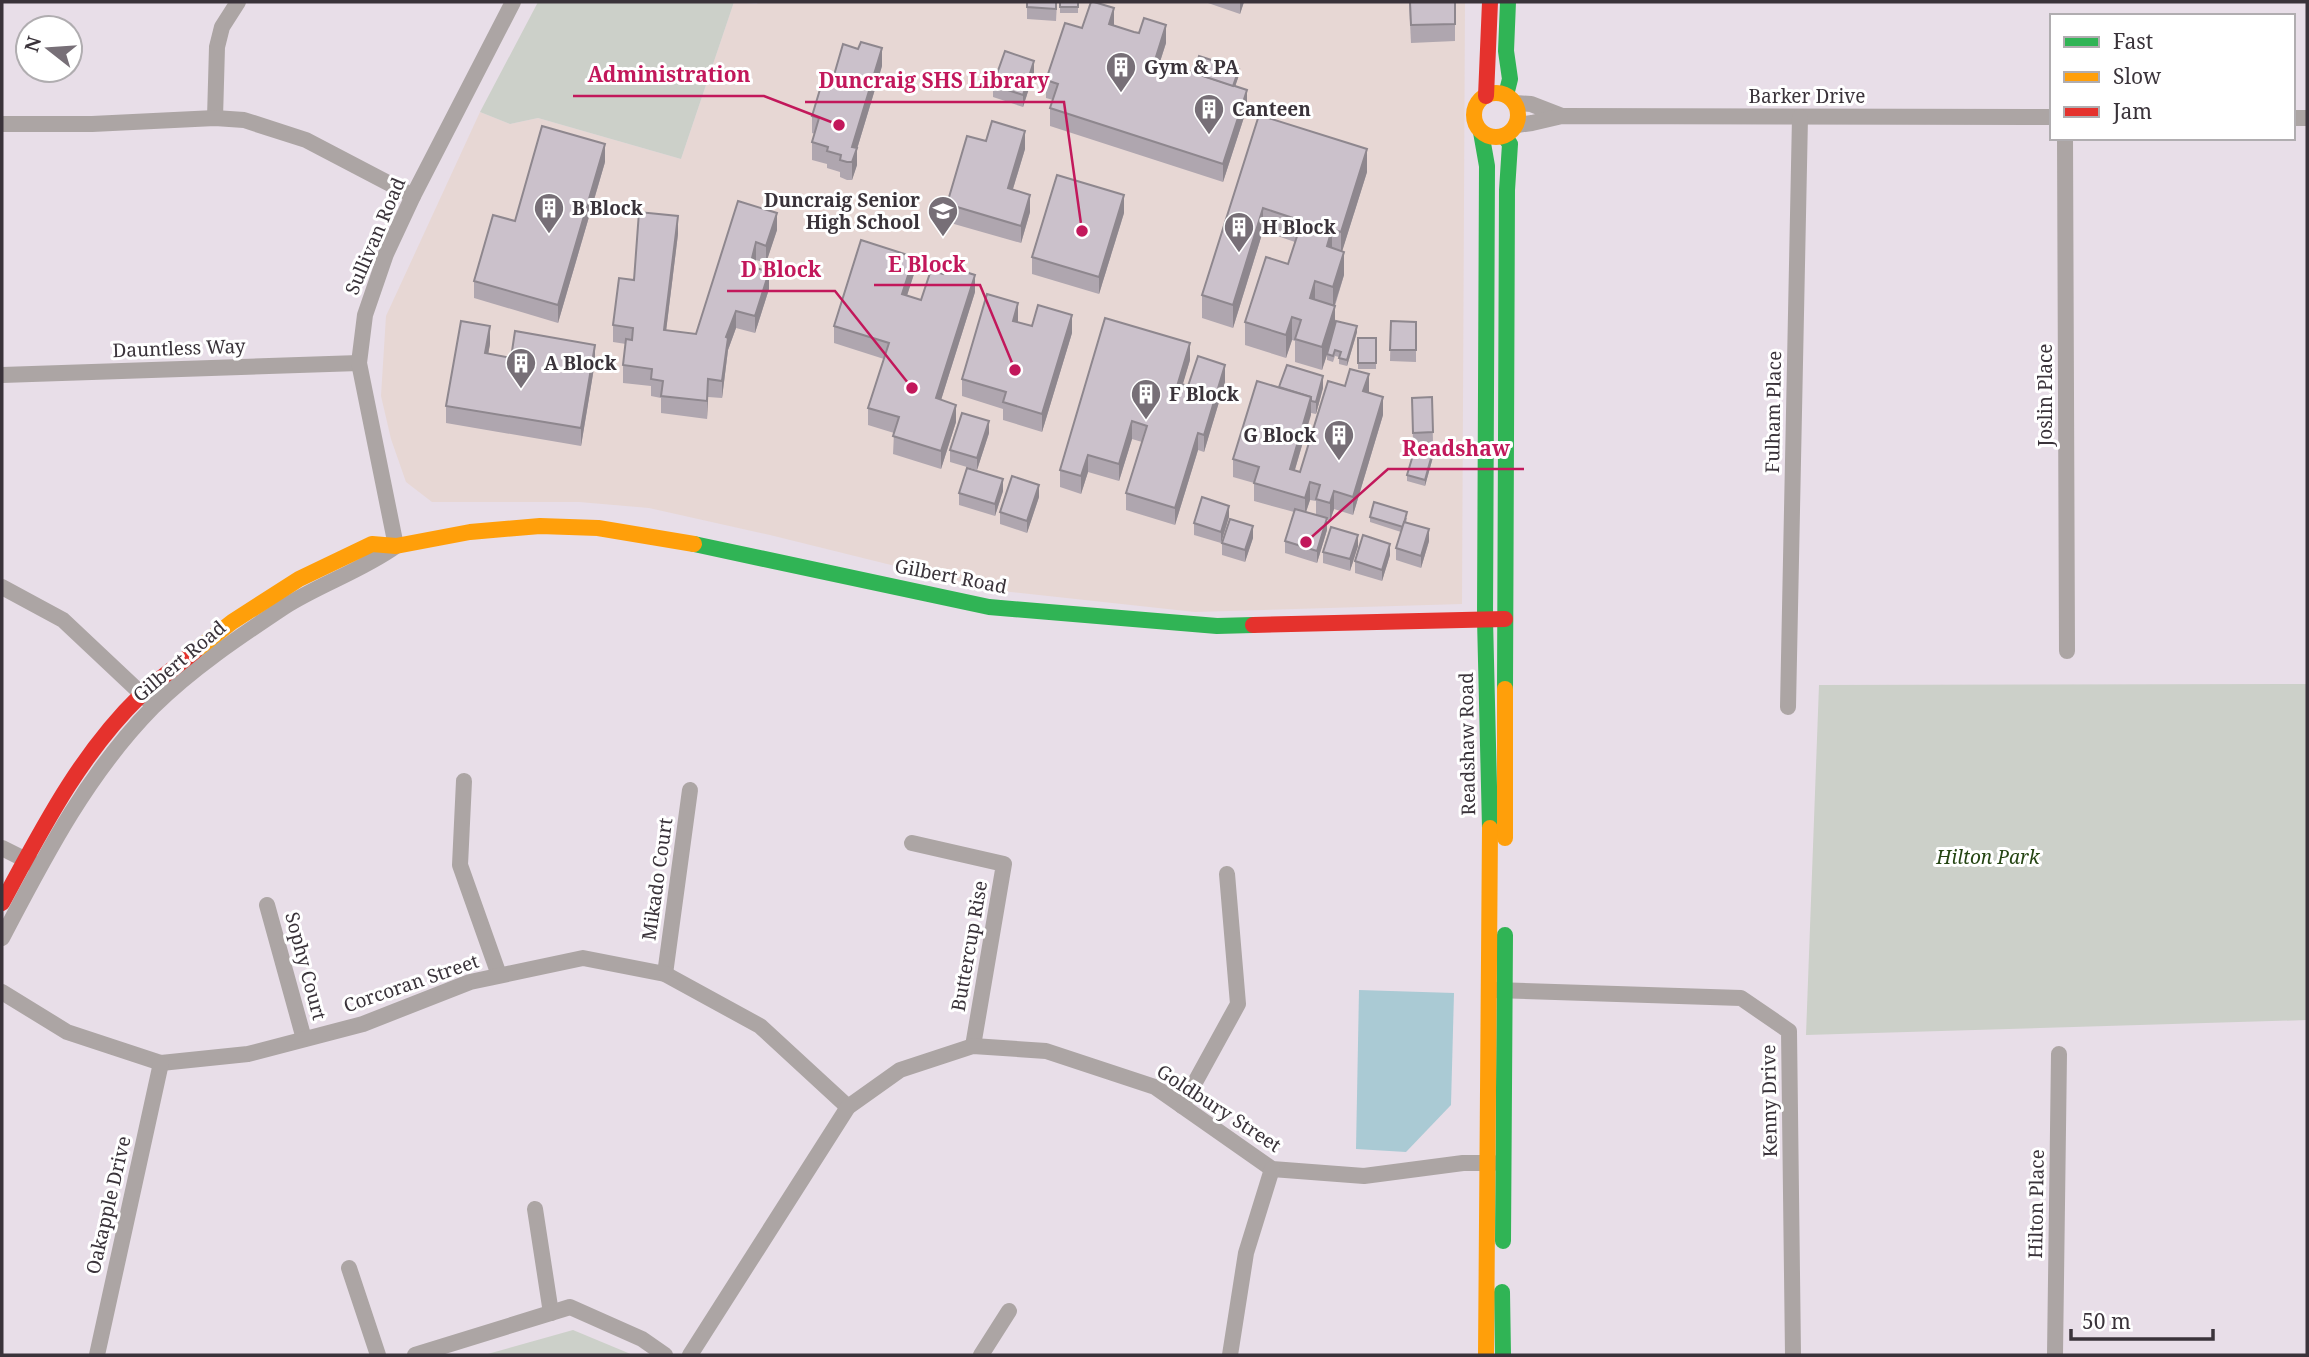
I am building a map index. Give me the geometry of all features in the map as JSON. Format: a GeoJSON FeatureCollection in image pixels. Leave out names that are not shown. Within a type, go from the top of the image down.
{"type":"FeatureCollection","features":[{"type":"Feature","properties":{"kind":"street"},"geometry":{"type":"LineString","coordinates":[[215,117],[218,47],[222,27],[238,2]]}},
{"type":"Feature","properties":{"kind":"street","name":"Sullivan Road"},"geometry":{"type":"LineString","coordinates":[[396,546],[359,363],[365,315],[386,254],[413,196],[513,2]]}},
{"type":"Feature","properties":{"kind":"street"},"geometry":{"type":"LineString","coordinates":[[1486,96],[1490,2]]}},
{"type":"Feature","properties":{"kind":"street"},"geometry":{"type":"LineString","coordinates":[[1508,2],[1506,51],[1511,99],[1519,117],[1517,125],[1504,136],[1490,137],[1481,132],[1475,122],[1477,105],[1486,96],[1498,93],[1511,99]]}},
{"type":"Feature","properties":{"kind":"street","name":"Barker Drive"},"geometry":{"type":"LineString","coordinates":[[1511,99],[1562,116]]}},
{"type":"Feature","properties":{"kind":"street","name":"Barker Drive"},"geometry":{"type":"LineString","coordinates":[[1517,125],[1562,116],[2050,117]]}},
{"type":"Feature","properties":{"kind":"street"},"geometry":{"type":"LineString","coordinates":[[2,124],[92,124],[215,117],[244,120],[306,140],[413,196]]}},
{"type":"Feature","properties":{"kind":"street","name":"Fulham Place"},"geometry":{"type":"LineString","coordinates":[[1788,707],[1800,117]]}},
{"type":"Feature","properties":{"kind":"street","name":"Readshaw Road"},"geometry":{"type":"LineString","coordinates":[[1481,132],[1487,166],[1485,619],[1491,881],[1497,990]]}},
{"type":"Feature","properties":{"kind":"street","name":"Readshaw Road"},"geometry":{"type":"LineString","coordinates":[[1486,1355],[1494,1163],[1504,619],[1507,190],[1510,144],[1504,136]]}},
{"type":"Feature","properties":{"kind":"street","name":"Joslin Place"},"geometry":{"type":"LineString","coordinates":[[2065,140],[2067,651]]}},
{"type":"Feature","properties":{"kind":"street","name":"Dauntless Way"},"geometry":{"type":"LineString","coordinates":[[2,375],[359,363]]}},
{"type":"Feature","properties":{"kind":"street","name":"Gilbert Road"},"geometry":{"type":"LineString","coordinates":[[2,938],[32,863],[72,779],[103,737],[142,694],[232,622],[299,579],[372,544],[396,546],[470,532],[540,526],[598,527],[727,550],[989,607],[1018,610],[1217,626],[1504,619]]}},
{"type":"Feature","properties":{"kind":"street","name":"Gilbert Road"},"geometry":{"type":"LineString","coordinates":[[2,903],[99,770],[154,706],[229,646],[287,605],[374,561],[396,546]]}},
{"type":"Feature","properties":{"kind":"street"},"geometry":{"type":"LineString","coordinates":[[2,587],[63,620],[154,706]]}},
{"type":"Feature","properties":{"kind":"street"},"geometry":{"type":"LineString","coordinates":[[464,781],[460,865],[499,975]]}},
{"type":"Feature","properties":{"kind":"street","name":"Mikado Court"},"geometry":{"type":"LineString","coordinates":[[665,974],[690,790]]}},
{"type":"Feature","properties":{"kind":"street","name":"Buttercup Rise"},"geometry":{"type":"LineString","coordinates":[[912,843],[1004,864],[973,1046]]}},
{"type":"Feature","properties":{"kind":"street"},"geometry":{"type":"LineString","coordinates":[[2,849],[32,863]]}},
{"type":"Feature","properties":{"kind":"street"},"geometry":{"type":"LineString","coordinates":[[1182,1106],[1238,1004],[1227,874]]}},
{"type":"Feature","properties":{"kind":"street","name":"Sophy Court"},"geometry":{"type":"LineString","coordinates":[[267,905],[304,1039]]}},
{"type":"Feature","properties":{"kind":"street","name":"Corcoran Street"},"geometry":{"type":"LineString","coordinates":[[2,992],[67,1032],[161,1063],[248,1054],[363,1024],[470,982],[583,958],[665,974],[760,1026],[848,1107]]}},
{"type":"Feature","properties":{"kind":"street","name":"Kenny Drive"},"geometry":{"type":"LineString","coordinates":[[1497,990],[1741,998],[1789,1031],[1793,1355]]}},
{"type":"Feature","properties":{"kind":"street","name":"Goldbury Street"},"geometry":{"type":"LineString","coordinates":[[690,1355],[848,1107],[900,1070],[973,1046],[1046,1051],[1155,1087],[1272,1169],[1364,1176],[1463,1163],[1494,1163]]}},
{"type":"Feature","properties":{"kind":"street","name":"Hilton Place"},"geometry":{"type":"LineString","coordinates":[[2055,1355],[2059,1054]]}},
{"type":"Feature","properties":{"kind":"street","name":"Oakapple Drive"},"geometry":{"type":"LineString","coordinates":[[97,1355],[161,1063]]}},
{"type":"Feature","properties":{"kind":"street","name":"Readshaw Road"},"geometry":{"type":"LineString","coordinates":[[1494,1163],[1503,1355]]}},
{"type":"Feature","properties":{"kind":"street"},"geometry":{"type":"LineString","coordinates":[[1230,1355],[1246,1253],[1272,1169]]}},
{"type":"Feature","properties":{"kind":"street"},"geometry":{"type":"LineString","coordinates":[[535,1209],[551,1313]]}},
{"type":"Feature","properties":{"kind":"street"},"geometry":{"type":"LineString","coordinates":[[349,1268],[378,1355]]}},
{"type":"Feature","properties":{"kind":"street"},"geometry":{"type":"LineString","coordinates":[[415,1355],[570,1307],[642,1339],[665,1355]]}},
{"type":"Feature","properties":{"kind":"street"},"geometry":{"type":"LineString","coordinates":[[981,1355],[1009,1311]]}},
{"type":"Feature","properties":{"kind":"shaded area","name":"Duncraig Senior High School"},"geometry":{"type":"Polygon","coordinates":[[[734,2],[1465,2],[1462,604],[1195,612],[992,590],[649,508],[579,502],[432,502],[406,482],[391,439],[381,396],[386,316],[480,112],[510,124],[538,118],[681,159],[734,2]]]}},
{"type":"Feature","properties":{"kind":"green space"},"geometry":{"type":"Polygon","coordinates":[[[538,2],[734,2],[681,159],[538,118],[510,124],[480,112],[538,2]]]}},
{"type":"Feature","properties":{"kind":"green space","name":"Hilton Park"},"geometry":{"type":"Polygon","coordinates":[[[2307,684],[2307,1020],[1806,1035],[1819,685],[2307,684]]]}},
{"type":"Feature","properties":{"kind":"green space"},"geometry":{"type":"Polygon","coordinates":[[[573,1330],[633,1355],[484,1355],[573,1330]]]}},
{"type":"Feature","properties":{"kind":"water"},"geometry":{"type":"Polygon","coordinates":[[[1359,990],[1454,993],[1451,1105],[1406,1152],[1356,1149],[1359,990]]]}},
{"type":"Feature","properties":{"kind":"building"},"geometry":{"type":"Polygon","coordinates":[[[1027,2],[1056,2],[1056,9],[1027,7],[1027,2]]]}},
{"type":"Feature","properties":{"kind":"building"},"geometry":{"type":"Polygon","coordinates":[[[1060,2],[1078,2],[1078,7],[1060,7],[1060,2]]]}},
{"type":"Feature","properties":{"kind":"building","name":"Gym & PA"},"geometry":{"type":"Polygon","coordinates":[[[1091,2],[1114,8],[1109,24],[1134,32],[1139,33],[1144,18],[1166,25],[1155,60],[1247,90],[1223,164],[1050,108],[1058,84],[1046,80],[1065,23],[1082,28],[1091,2]]]}},
{"type":"Feature","properties":{"kind":"building"},"geometry":{"type":"Polygon","coordinates":[[[1410,2],[1455,2],[1455,24],[1411,25],[1410,2]]]}},
{"type":"Feature","properties":{"kind":"building"},"geometry":{"type":"Polygon","coordinates":[[[861,42],[882,48],[852,147],[857,148],[852,162],[847,162],[840,160],[841,155],[827,151],[828,147],[812,142],[819,118],[812,116],[821,86],[830,89],[843,44],[858,49],[861,42]]]}},
{"type":"Feature","properties":{"kind":"building"},"geometry":{"type":"Polygon","coordinates":[[[1005,51],[1034,61],[1023,95],[993,85],[1005,51]]]}},
{"type":"Feature","properties":{"kind":"building"},"geometry":{"type":"Polygon","coordinates":[[[1199,56],[1239,69],[1233,86],[1194,73],[1199,56]]]}},
{"type":"Feature","properties":{"kind":"building","name":"H Block"},"geometry":{"type":"Polygon","coordinates":[[[1259,115],[1367,149],[1341,232],[1332,229],[1327,246],[1344,252],[1333,287],[1315,281],[1310,298],[1335,306],[1322,347],[1295,339],[1301,320],[1292,317],[1286,335],[1245,322],[1266,257],[1288,264],[1302,221],[1263,208],[1233,305],[1202,295],[1259,115]]]}},
{"type":"Feature","properties":{"kind":"building"},"geometry":{"type":"Polygon","coordinates":[[[992,121],[1025,131],[1008,188],[1030,195],[1021,226],[947,204],[967,136],[986,141],[992,121]]]}},
{"type":"Feature","properties":{"kind":"building","name":"B Block"},"geometry":{"type":"Polygon","coordinates":[[[542,126],[605,144],[558,305],[474,281],[493,215],[515,221],[542,126]]]}},
{"type":"Feature","properties":{"kind":"building"},"geometry":{"type":"Polygon","coordinates":[[[1057,175],[1124,195],[1099,277],[1032,257],[1057,175]]]}},
{"type":"Feature","properties":{"kind":"building"},"geometry":{"type":"Polygon","coordinates":[[[738,201],[777,213],[766,246],[756,242],[750,266],[769,272],[755,316],[736,311],[726,337],[722,381],[708,379],[707,401],[661,396],[663,381],[651,379],[652,369],[623,365],[626,339],[632,340],[633,328],[613,325],[619,278],[634,280],[639,212],[678,216],[664,330],[696,334],[738,201]]]}},
{"type":"Feature","properties":{"kind":"building"},"geometry":{"type":"Polygon","coordinates":[[[861,240],[914,257],[902,294],[921,300],[931,270],[943,274],[946,266],[975,275],[936,398],[956,405],[941,451],[893,436],[899,417],[868,408],[889,343],[834,326],[861,240]]]}},
{"type":"Feature","properties":{"kind":"building"},"geometry":{"type":"Polygon","coordinates":[[[987,294],[1018,303],[1013,321],[1032,326],[1038,305],[1072,315],[1042,414],[1003,402],[1006,392],[962,379],[987,294]]]}},
{"type":"Feature","properties":{"kind":"building","name":"F Block"},"geometry":{"type":"Polygon","coordinates":[[[1105,318],[1190,343],[1178,383],[1188,386],[1198,356],[1225,365],[1204,435],[1198,433],[1175,508],[1126,493],[1147,426],[1132,421],[1119,464],[1088,455],[1081,476],[1060,470],[1105,318]]]}},
{"type":"Feature","properties":{"kind":"building","name":"A Block"},"geometry":{"type":"Polygon","coordinates":[[[461,321],[490,326],[485,353],[511,358],[515,331],[595,345],[581,428],[446,406],[461,321]]]}},
{"type":"Feature","properties":{"kind":"building"},"geometry":{"type":"Polygon","coordinates":[[[1336,321],[1357,326],[1347,360],[1339,358],[1341,352],[1335,350],[1333,356],[1327,354],[1336,321]]]}},
{"type":"Feature","properties":{"kind":"building"},"geometry":{"type":"Polygon","coordinates":[[[1391,321],[1416,322],[1416,350],[1390,350],[1391,321]]]}},
{"type":"Feature","properties":{"kind":"building"},"geometry":{"type":"Polygon","coordinates":[[[1358,338],[1376,338],[1376,363],[1358,363],[1358,338]]]}},
{"type":"Feature","properties":{"kind":"building"},"geometry":{"type":"Polygon","coordinates":[[[1287,365],[1323,376],[1316,402],[1311,401],[1311,397],[1279,387],[1287,365]]]}},
{"type":"Feature","properties":{"kind":"building","name":"G Block"},"geometry":{"type":"Polygon","coordinates":[[[1350,369],[1369,374],[1363,391],[1383,397],[1353,497],[1334,491],[1330,503],[1316,499],[1320,485],[1310,482],[1305,498],[1254,483],[1259,467],[1233,459],[1257,381],[1311,397],[1290,469],[1300,472],[1328,381],[1345,386],[1350,369]]]}},
{"type":"Feature","properties":{"kind":"building"},"geometry":{"type":"Polygon","coordinates":[[[1432,397],[1433,432],[1413,433],[1412,398],[1432,397]]]}},
{"type":"Feature","properties":{"kind":"building"},"geometry":{"type":"Polygon","coordinates":[[[962,413],[989,421],[977,458],[950,450],[962,413]]]}},
{"type":"Feature","properties":{"kind":"building"},"geometry":{"type":"Polygon","coordinates":[[[1416,445],[1433,451],[1425,480],[1407,475],[1416,445]]]}},
{"type":"Feature","properties":{"kind":"building"},"geometry":{"type":"Polygon","coordinates":[[[967,468],[1003,479],[995,504],[959,493],[967,468]]]}},
{"type":"Feature","properties":{"kind":"building"},"geometry":{"type":"Polygon","coordinates":[[[1012,476],[1039,485],[1027,521],[1000,512],[1012,476]]]}},
{"type":"Feature","properties":{"kind":"building"},"geometry":{"type":"Polygon","coordinates":[[[1202,497],[1229,506],[1221,532],[1194,523],[1202,497]]]}},
{"type":"Feature","properties":{"kind":"building"},"geometry":{"type":"Polygon","coordinates":[[[1374,502],[1407,512],[1403,527],[1370,517],[1374,502]]]}},
{"type":"Feature","properties":{"kind":"building"},"geometry":{"type":"Polygon","coordinates":[[[1295,509],[1327,518],[1317,551],[1285,541],[1295,509]]]}},
{"type":"Feature","properties":{"kind":"building"},"geometry":{"type":"Polygon","coordinates":[[[1230,519],[1253,526],[1245,550],[1222,543],[1230,519]]]}},
{"type":"Feature","properties":{"kind":"building"},"geometry":{"type":"Polygon","coordinates":[[[1404,522],[1429,529],[1421,556],[1396,548],[1404,522]]]}},
{"type":"Feature","properties":{"kind":"building"},"geometry":{"type":"Polygon","coordinates":[[[1331,527],[1358,535],[1350,559],[1323,552],[1331,527]]]}},
{"type":"Feature","properties":{"kind":"building"},"geometry":{"type":"Polygon","coordinates":[[[1363,535],[1390,544],[1382,570],[1355,561],[1363,535]]]}},
{"type":"Feature","properties":{"kind":"traffic: fast"},"geometry":{"type":"LineString","coordinates":[[1506,95],[1510,79],[1506,51],[1508,2]]}},
{"type":"Feature","properties":{"kind":"traffic: fast"},"geometry":{"type":"LineString","coordinates":[[1481,132],[1487,166],[1485,619],[1490,828]]}},
{"type":"Feature","properties":{"kind":"traffic: fast"},"geometry":{"type":"LineString","coordinates":[[1504,136],[1510,144],[1507,190],[1505,689]]}},
{"type":"Feature","properties":{"kind":"traffic: fast"},"geometry":{"type":"LineString","coordinates":[[694,544],[989,607],[1217,626],[1253,625]]}},
{"type":"Feature","properties":{"kind":"traffic: fast"},"geometry":{"type":"LineString","coordinates":[[1503,1241],[1505,935]]}},
{"type":"Feature","properties":{"kind":"traffic: fast"},"geometry":{"type":"LineString","coordinates":[[1502,1292],[1503,1355]]}},
{"type":"Feature","properties":{"kind":"traffic: slow"},"geometry":{"type":"LineString","coordinates":[[1496,93],[1512,99],[1518,115],[1512,131],[1496,137],[1480,131],[1474,115],[1480,99],[1496,93]]}},
{"type":"Feature","properties":{"kind":"traffic: slow"},"geometry":{"type":"LineString","coordinates":[[195,651],[232,622],[299,579],[372,544],[396,546],[470,532],[540,526],[598,528],[694,544]]}},
{"type":"Feature","properties":{"kind":"traffic: slow"},"geometry":{"type":"LineString","coordinates":[[1505,689],[1505,838]]}},
{"type":"Feature","properties":{"kind":"traffic: slow"},"geometry":{"type":"LineString","coordinates":[[1486,1355],[1490,828]]}},
{"type":"Feature","properties":{"kind":"traffic: jam"},"geometry":{"type":"LineString","coordinates":[[1486,96],[1490,2]]}},
{"type":"Feature","properties":{"kind":"traffic: jam"},"geometry":{"type":"LineString","coordinates":[[1253,625],[1505,619]]}},
{"type":"Feature","properties":{"kind":"traffic: jam"},"geometry":{"type":"LineString","coordinates":[[2,903],[64,793],[99,742],[141,695],[195,651]]}},
{"type":"Feature","properties":{"kind":"place","name":"Gym & PA"},"geometry":{"type":"Point","coordinates":[1121,94]}},
{"type":"Feature","properties":{"kind":"place","name":"Administration"},"geometry":{"type":"Point","coordinates":[839,125]}},
{"type":"Feature","properties":{"kind":"place","name":"Canteen"},"geometry":{"type":"Point","coordinates":[1209,136]}},
{"type":"Feature","properties":{"kind":"place","name":"Duncraig SHS Library"},"geometry":{"type":"Point","coordinates":[1082,231]}},
{"type":"Feature","properties":{"kind":"place","name":"B Block"},"geometry":{"type":"Point","coordinates":[549,235]}},
{"type":"Feature","properties":{"kind":"place","name":"Duncraig Senior High School"},"geometry":{"type":"Point","coordinates":[943,238]}},
{"type":"Feature","properties":{"kind":"place","name":"H Block"},"geometry":{"type":"Point","coordinates":[1239,254]}},
{"type":"Feature","properties":{"kind":"place","name":"E Block"},"geometry":{"type":"Point","coordinates":[1015,370]}},
{"type":"Feature","properties":{"kind":"place","name":"D Block"},"geometry":{"type":"Point","coordinates":[912,388]}},
{"type":"Feature","properties":{"kind":"place","name":"A Block"},"geometry":{"type":"Point","coordinates":[521,390]}},
{"type":"Feature","properties":{"kind":"place","name":"F Block"},"geometry":{"type":"Point","coordinates":[1146,421]}},
{"type":"Feature","properties":{"kind":"place","name":"G Block"},"geometry":{"type":"Point","coordinates":[1339,462]}},
{"type":"Feature","properties":{"kind":"place","name":"Readshaw"},"geometry":{"type":"Point","coordinates":[1306,542]}}]}
